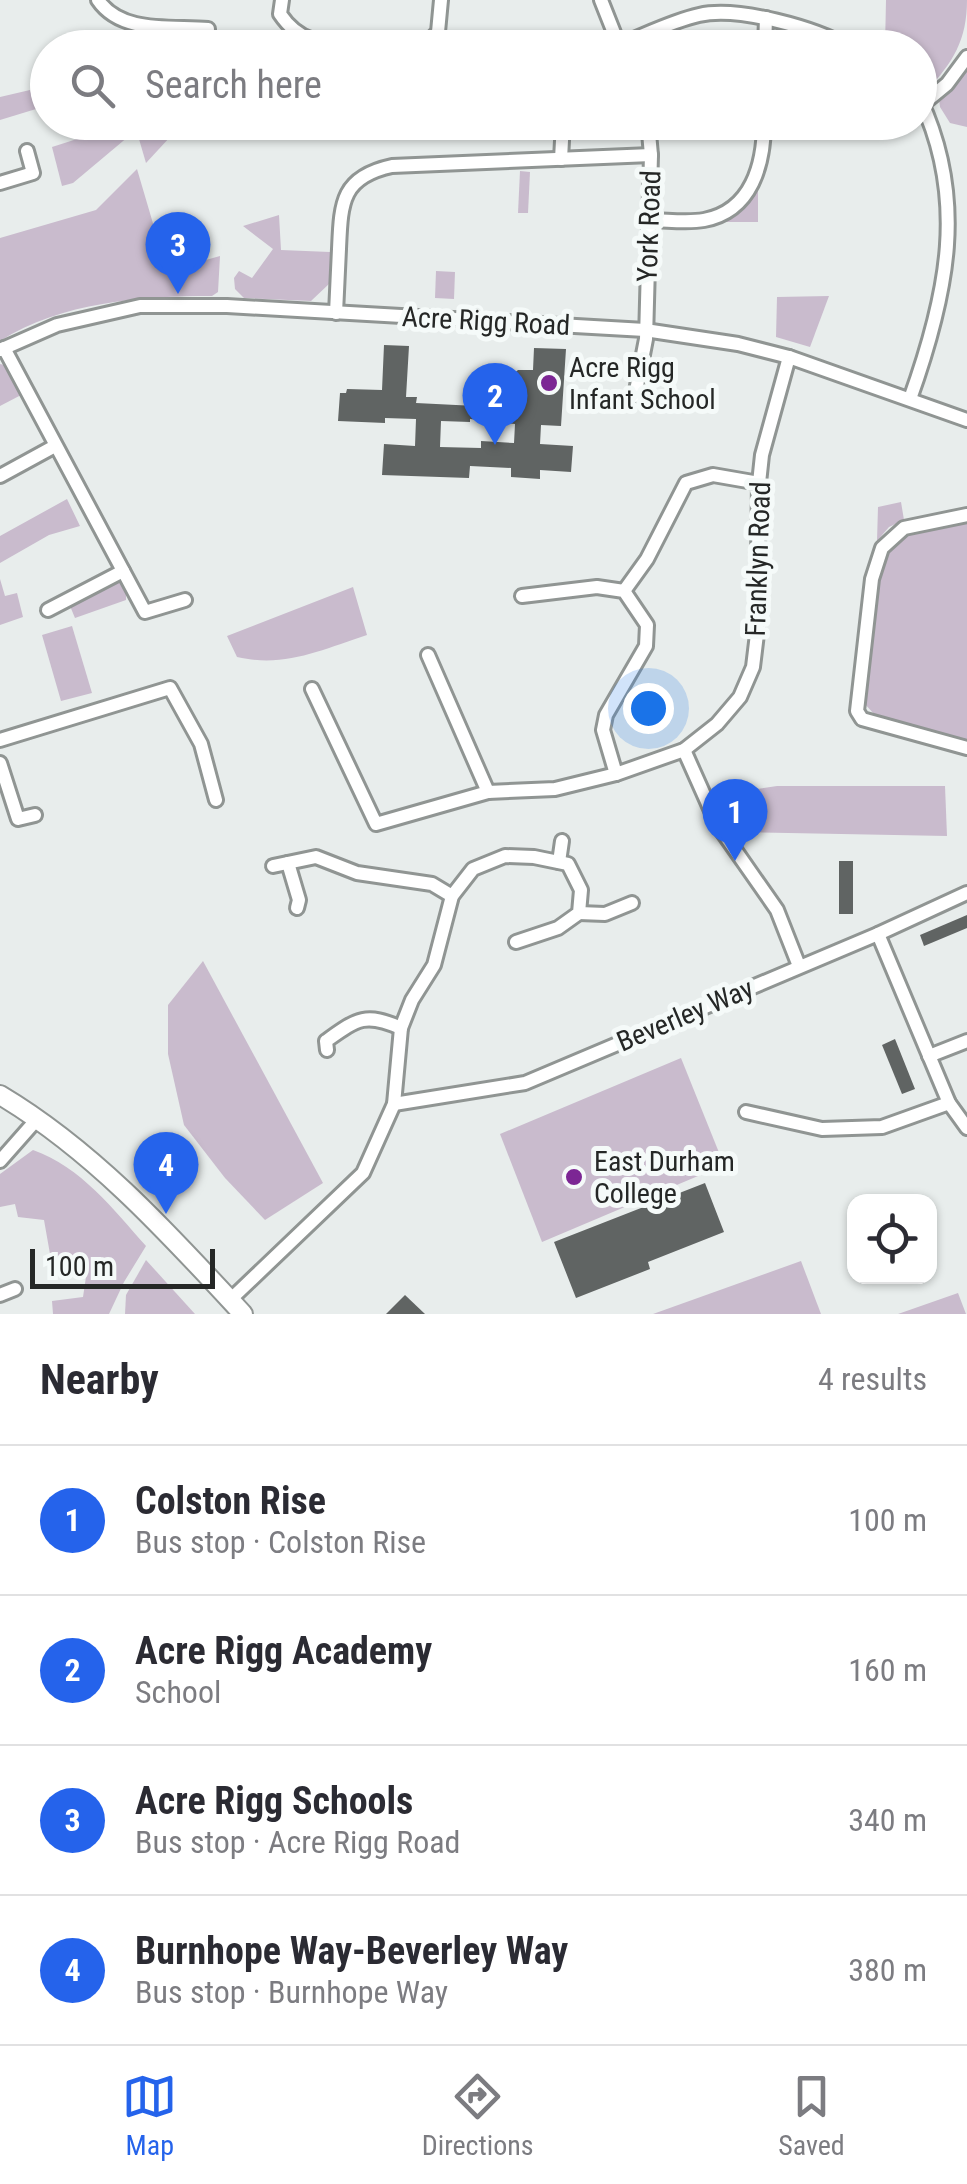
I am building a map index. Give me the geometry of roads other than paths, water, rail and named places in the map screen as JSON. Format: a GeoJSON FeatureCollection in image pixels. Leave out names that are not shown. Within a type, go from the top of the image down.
{"type":"FeatureCollection","features":[{"type":"Feature","properties":{"kind":"main road"},"geometry":{"type":"LineString","coordinates":[[0,1094],[38,1118],[114,1182],[236,1307]]}},
{"type":"Feature","properties":{"kind":"street"},"geometry":{"type":"LineString","coordinates":[[98,0],[107,13],[124,23],[208,29]]}},
{"type":"Feature","properties":{"kind":"street"},"geometry":{"type":"LineString","coordinates":[[282,0],[280,14],[291,30]]}},
{"type":"Feature","properties":{"kind":"street"},"geometry":{"type":"LineString","coordinates":[[438,30],[441,0]]}},
{"type":"Feature","properties":{"kind":"street"},"geometry":{"type":"LineString","coordinates":[[601,0],[613,30]]}},
{"type":"Feature","properties":{"kind":"street"},"geometry":{"type":"LineString","coordinates":[[660,30],[702,14],[766,18],[812,30]]}},
{"type":"Feature","properties":{"kind":"street"},"geometry":{"type":"LineString","coordinates":[[766,18],[766,30]]}},
{"type":"Feature","properties":{"kind":"street"},"geometry":{"type":"LineString","coordinates":[[937,91],[967,57]]}},
{"type":"Feature","properties":{"kind":"street"},"geometry":{"type":"LineString","coordinates":[[937,125],[953,150]]}},
{"type":"Feature","properties":{"kind":"street"},"geometry":{"type":"LineString","coordinates":[[561,159],[562,140]]}},
{"type":"Feature","properties":{"kind":"street","name":"York Road"},"geometry":{"type":"LineString","coordinates":[[634,396],[646,339],[650,140]]}},
{"type":"Feature","properties":{"kind":"street"},"geometry":{"type":"LineString","coordinates":[[649,220],[705,220],[729,210],[747,194],[759,171],[764,140]]}},
{"type":"Feature","properties":{"kind":"street"},"geometry":{"type":"LineString","coordinates":[[0,182],[33,172],[27,151]]}},
{"type":"Feature","properties":{"kind":"street"},"geometry":{"type":"LineString","coordinates":[[336,313],[341,203],[370,170],[651,155]]}},
{"type":"Feature","properties":{"kind":"street"},"geometry":{"type":"LineString","coordinates":[[910,399],[962,246]]}},
{"type":"Feature","properties":{"kind":"street","name":"Acre Rigg Road"},"geometry":{"type":"LineString","coordinates":[[2,349],[57,325],[140,306],[227,306],[645,330],[738,344],[789,357],[967,420]]}},
{"type":"Feature","properties":{"kind":"street"},"geometry":{"type":"LineString","coordinates":[[2,349],[144,612],[185,600]]}},
{"type":"Feature","properties":{"kind":"street","name":"Franklyn Road"},"geometry":{"type":"LineString","coordinates":[[312,690],[376,824],[488,792],[556,789],[616,774],[684,750],[717,724],[740,697],[754,666],[758,634],[758,483],[789,357]]}},
{"type":"Feature","properties":{"kind":"street"},"geometry":{"type":"LineString","coordinates":[[0,476],[55,446]]}},
{"type":"Feature","properties":{"kind":"street"},"geometry":{"type":"LineString","coordinates":[[624,591],[647,559],[686,483],[713,475],[758,483]]}},
{"type":"Feature","properties":{"kind":"street"},"geometry":{"type":"LineString","coordinates":[[967,514],[904,528],[882,548],[872,579],[857,711],[862,719],[967,748]]}},
{"type":"Feature","properties":{"kind":"street"},"geometry":{"type":"LineString","coordinates":[[48,610],[122,570]]}},
{"type":"Feature","properties":{"kind":"street"},"geometry":{"type":"LineString","coordinates":[[522,596],[597,588],[624,591],[647,624],[646,646],[606,715],[603,730],[616,774]]}},
{"type":"Feature","properties":{"kind":"street"},"geometry":{"type":"LineString","coordinates":[[428,655],[488,792]]}},
{"type":"Feature","properties":{"kind":"street"},"geometry":{"type":"LineString","coordinates":[[0,740],[170,688],[200,744],[216,800]]}},
{"type":"Feature","properties":{"kind":"street"},"geometry":{"type":"LineString","coordinates":[[684,750],[717,824],[777,910],[799,966]]}},
{"type":"Feature","properties":{"kind":"street"},"geometry":{"type":"LineString","coordinates":[[0,763],[18,819],[35,814]]}},
{"type":"Feature","properties":{"kind":"street"},"geometry":{"type":"LineString","coordinates":[[559,862],[562,841]]}},
{"type":"Feature","properties":{"kind":"street"},"geometry":{"type":"LineString","coordinates":[[236,1307],[363,1173],[394,1104],[401,1028],[412,1000],[434,965],[452,896],[473,870],[504,856],[568,864],[581,890],[580,913]]}},
{"type":"Feature","properties":{"kind":"street"},"geometry":{"type":"LineString","coordinates":[[273,866],[316,857],[356,873],[432,884],[452,896]]}},
{"type":"Feature","properties":{"kind":"street"},"geometry":{"type":"LineString","coordinates":[[288,863],[298,896],[297,908]]}},
{"type":"Feature","properties":{"kind":"street","name":"Beverley Way"},"geometry":{"type":"LineString","coordinates":[[394,1104],[526,1083],[967,893]]}},
{"type":"Feature","properties":{"kind":"street"},"geometry":{"type":"LineString","coordinates":[[516,942],[558,928],[580,913],[605,914],[632,903]]}},
{"type":"Feature","properties":{"kind":"street"},"geometry":{"type":"LineString","coordinates":[[878,934],[949,1104],[967,1128]]}},
{"type":"Feature","properties":{"kind":"street"},"geometry":{"type":"LineString","coordinates":[[327,1050],[326,1041],[349,1025],[377,1018],[401,1028]]}},
{"type":"Feature","properties":{"kind":"street"},"geometry":{"type":"LineString","coordinates":[[929,1056],[967,1041]]}},
{"type":"Feature","properties":{"kind":"street"},"geometry":{"type":"LineString","coordinates":[[746,1112],[822,1129],[882,1127],[949,1104]]}},
{"type":"Feature","properties":{"kind":"street"},"geometry":{"type":"LineString","coordinates":[[0,1161],[38,1118]]}},
{"type":"Feature","properties":{"kind":"street"},"geometry":{"type":"LineString","coordinates":[[0,1295],[15,1289]]}},
{"type":"Feature","properties":{"kind":"place","name":"Acre Rigg Schools"},"geometry":{"type":"Point","coordinates":[178,294]}},
{"type":"Feature","properties":{"kind":"place","name":"Acre Rigg Infant School"},"geometry":{"type":"Point","coordinates":[549,383]}},
{"type":"Feature","properties":{"kind":"place","name":"Acre Rigg Academy"},"geometry":{"type":"Point","coordinates":[495,445]}},
{"type":"Feature","properties":{"kind":"place","name":"Colston Rise"},"geometry":{"type":"Point","coordinates":[735,861]}},
{"type":"Feature","properties":{"kind":"place","name":"East Durham College"},"geometry":{"type":"Point","coordinates":[574,1177]}},
{"type":"Feature","properties":{"kind":"place","name":"Burnhope Way-Beverley Way"},"geometry":{"type":"Point","coordinates":[166,1214]}}]}
